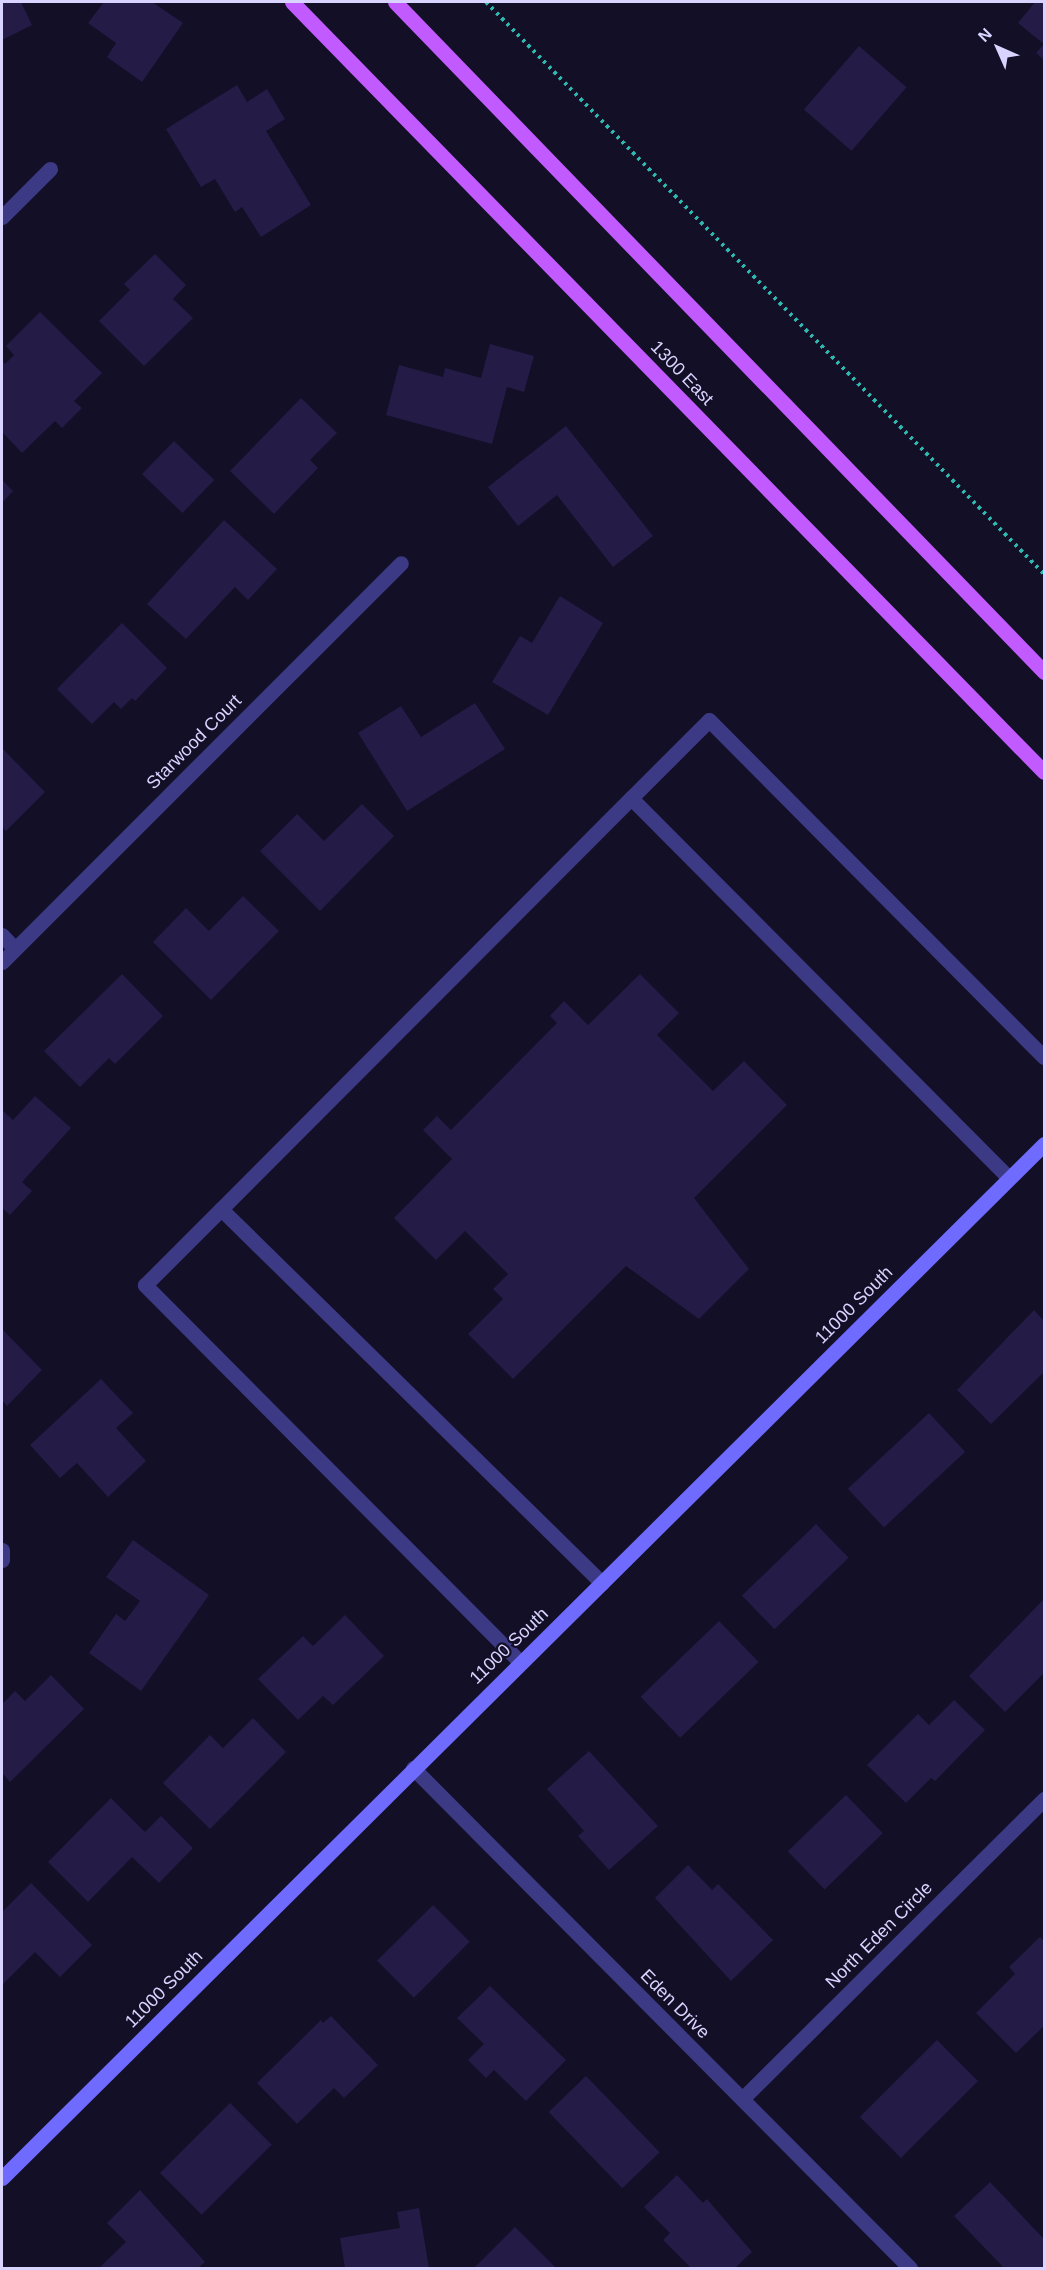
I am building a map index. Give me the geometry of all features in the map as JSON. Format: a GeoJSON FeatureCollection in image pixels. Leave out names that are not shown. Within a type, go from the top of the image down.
{"type":"FeatureCollection","features":[{"type":"Feature","properties":{"kind":"main road","name":"1300 East"},"geometry":{"type":"LineString","coordinates":[[292,2],[1044,772]]}},
{"type":"Feature","properties":{"kind":"main road"},"geometry":{"type":"LineString","coordinates":[[395,2],[1044,672]]}},
{"type":"Feature","properties":{"kind":"street"},"geometry":{"type":"LineString","coordinates":[[2,217],[50,169]]}},
{"type":"Feature","properties":{"kind":"street","name":"Starwood Court"},"geometry":{"type":"LineString","coordinates":[[2,962],[401,563]]}},
{"type":"Feature","properties":{"kind":"street"},"geometry":{"type":"LineString","coordinates":[[520,1662],[145,1285],[709,720],[1044,1057]]}},
{"type":"Feature","properties":{"kind":"street"},"geometry":{"type":"LineString","coordinates":[[631,798],[1009,1178]]}},
{"type":"Feature","properties":{"kind":"street"},"geometry":{"type":"LineString","coordinates":[[2,935],[14,948]]}},
{"type":"Feature","properties":{"kind":"street","name":"11000 South"},"geometry":{"type":"LineString","coordinates":[[2,2178],[1044,1144]]}},
{"type":"Feature","properties":{"kind":"street"},"geometry":{"type":"LineString","coordinates":[[220,1209],[602,1583]]}},
{"type":"Feature","properties":{"kind":"street"},"geometry":{"type":"LineString","coordinates":[[2,1550],[2,1560]]}},
{"type":"Feature","properties":{"kind":"street","name":"Eden Drive"},"geometry":{"type":"LineString","coordinates":[[413,1768],[910,2268]]}},
{"type":"Feature","properties":{"kind":"street","name":"North Eden Circle"},"geometry":{"type":"LineString","coordinates":[[742,2099],[1044,1799]]}},
{"type":"Feature","properties":{"kind":"path"},"geometry":{"type":"LineString","coordinates":[[486,2],[1044,574]]}},
{"type":"Feature","properties":{"kind":"building"},"geometry":{"type":"Polygon","coordinates":[[[2,2],[21,2],[32,25],[2,40],[2,2]]]}},
{"type":"Feature","properties":{"kind":"building"},"geometry":{"type":"Polygon","coordinates":[[[104,2],[152,2],[183,23],[142,82],[107,57],[116,43],[88,23],[104,2]]]}},
{"type":"Feature","properties":{"kind":"building"},"geometry":{"type":"Polygon","coordinates":[[[1035,2],[1044,2],[1044,44],[1018,23],[1035,2]]]}},
{"type":"Feature","properties":{"kind":"building"},"geometry":{"type":"Polygon","coordinates":[[[1044,44],[1044,60],[1036,53],[1044,44]]]}},
{"type":"Feature","properties":{"kind":"building"},"geometry":{"type":"Polygon","coordinates":[[[859,46],[907,87],[851,151],[804,109],[859,46]]]}},
{"type":"Feature","properties":{"kind":"building"},"geometry":{"type":"Polygon","coordinates":[[[237,85],[247,102],[267,89],[285,119],[266,131],[311,205],[261,237],[242,207],[235,212],[215,179],[201,187],[166,129],[237,85]]]}},
{"type":"Feature","properties":{"kind":"building"},"geometry":{"type":"Polygon","coordinates":[[[155,254],[186,285],[173,299],[193,318],[144,366],[99,321],[130,290],[124,284],[155,254]]]}},
{"type":"Feature","properties":{"kind":"building"},"geometry":{"type":"Polygon","coordinates":[[[40,312],[102,373],[74,401],[82,408],[62,428],[55,421],[22,453],[2,432],[2,360],[5,364],[14,355],[6,346],[40,312]]]}},
{"type":"Feature","properties":{"kind":"building"},"geometry":{"type":"Polygon","coordinates":[[[490,344],[534,356],[524,392],[507,387],[492,444],[386,415],[399,365],[443,377],[445,368],[481,378],[490,344]]]}},
{"type":"Feature","properties":{"kind":"building"},"geometry":{"type":"Polygon","coordinates":[[[301,398],[337,433],[310,460],[318,468],[274,514],[230,471],[301,398]]]}},
{"type":"Feature","properties":{"kind":"building"},"geometry":{"type":"Polygon","coordinates":[[[566,426],[653,536],[613,567],[557,495],[518,526],[488,487],[566,426]]]}},
{"type":"Feature","properties":{"kind":"building"},"geometry":{"type":"Polygon","coordinates":[[[174,441],[214,480],[182,513],[142,474],[174,441]]]}},
{"type":"Feature","properties":{"kind":"building"},"geometry":{"type":"Polygon","coordinates":[[[2,480],[13,491],[2,503],[2,480]]]}},
{"type":"Feature","properties":{"kind":"building"},"geometry":{"type":"Polygon","coordinates":[[[224,520],[277,569],[248,600],[235,587],[186,639],[147,604],[224,520]]]}},
{"type":"Feature","properties":{"kind":"building"},"geometry":{"type":"Polygon","coordinates":[[[560,596],[603,623],[548,715],[492,682],[520,636],[532,643],[560,596]]]}},
{"type":"Feature","properties":{"kind":"building"},"geometry":{"type":"Polygon","coordinates":[[[122,623],[167,668],[135,701],[132,698],[121,709],[114,702],[92,724],[57,689],[122,623]]]}},
{"type":"Feature","properties":{"kind":"building"},"geometry":{"type":"Polygon","coordinates":[[[475,703],[505,749],[407,811],[358,733],[401,706],[421,737],[475,703]]]}},
{"type":"Feature","properties":{"kind":"building"},"geometry":{"type":"Polygon","coordinates":[[[2,748],[45,792],[6,831],[2,827],[2,748]]]}},
{"type":"Feature","properties":{"kind":"building"},"geometry":{"type":"Polygon","coordinates":[[[362,804],[394,836],[320,911],[260,851],[297,814],[324,841],[362,804]]]}},
{"type":"Feature","properties":{"kind":"building"},"geometry":{"type":"Polygon","coordinates":[[[243,896],[279,931],[211,1000],[153,942],[186,908],[209,931],[243,896]]]}},
{"type":"Feature","properties":{"kind":"building"},"geometry":{"type":"Polygon","coordinates":[[[122,974],[163,1016],[115,1064],[109,1058],[80,1087],[44,1051],[122,974]]]}},
{"type":"Feature","properties":{"kind":"building"},"geometry":{"type":"Polygon","coordinates":[[[640,974],[679,1013],[657,1035],[713,1091],[744,1061],[787,1105],[694,1198],[749,1269],[699,1319],[626,1266],[513,1379],[468,1334],[503,1299],[493,1289],[508,1274],[465,1231],[436,1260],[394,1218],[452,1159],[423,1130],[437,1116],[451,1130],[557,1023],[550,1016],[564,1001],[588,1025],[640,974]]]}},
{"type":"Feature","properties":{"kind":"building"},"geometry":{"type":"Polygon","coordinates":[[[35,1096],[71,1128],[22,1182],[32,1191],[10,1215],[2,1208],[2,1110],[13,1120],[35,1096]]]}},
{"type":"Feature","properties":{"kind":"building"},"geometry":{"type":"Polygon","coordinates":[[[1034,1310],[1044,1321],[1044,1372],[991,1424],[957,1390],[1034,1310]]]}},
{"type":"Feature","properties":{"kind":"building"},"geometry":{"type":"Polygon","coordinates":[[[2,1329],[42,1370],[7,1406],[2,1400],[2,1329]]]}},
{"type":"Feature","properties":{"kind":"building"},"geometry":{"type":"Polygon","coordinates":[[[101,1379],[133,1413],[116,1428],[146,1461],[108,1497],[77,1463],[60,1478],[30,1445],[101,1379]]]}},
{"type":"Feature","properties":{"kind":"building"},"geometry":{"type":"Polygon","coordinates":[[[929,1413],[965,1452],[884,1527],[848,1489],[929,1413]]]}},
{"type":"Feature","properties":{"kind":"building"},"geometry":{"type":"Polygon","coordinates":[[[816,1524],[849,1558],[775,1629],[742,1596],[816,1524]]]}},
{"type":"Feature","properties":{"kind":"building"},"geometry":{"type":"Polygon","coordinates":[[[133,1540],[209,1595],[141,1691],[89,1653],[116,1614],[125,1621],[140,1601],[106,1577],[133,1540]]]}},
{"type":"Feature","properties":{"kind":"building"},"geometry":{"type":"Polygon","coordinates":[[[1044,1599],[1044,1673],[1005,1712],[969,1676],[1044,1599]]]}},
{"type":"Feature","properties":{"kind":"building"},"geometry":{"type":"Polygon","coordinates":[[[345,1615],[384,1656],[333,1705],[323,1696],[298,1720],[258,1679],[303,1636],[313,1646],[345,1615]]]}},
{"type":"Feature","properties":{"kind":"building"},"geometry":{"type":"Polygon","coordinates":[[[719,1621],[759,1662],[680,1738],[641,1697],[719,1621]]]}},
{"type":"Feature","properties":{"kind":"building"},"geometry":{"type":"Polygon","coordinates":[[[51,1675],[84,1709],[10,1782],[2,1773],[2,1704],[15,1691],[25,1701],[51,1675]]]}},
{"type":"Feature","properties":{"kind":"building"},"geometry":{"type":"Polygon","coordinates":[[[954,1700],[985,1730],[935,1781],[931,1778],[906,1803],[867,1765],[918,1714],[929,1725],[954,1700]]]}},
{"type":"Feature","properties":{"kind":"building"},"geometry":{"type":"Polygon","coordinates":[[[253,1718],[286,1752],[210,1829],[163,1783],[210,1735],[223,1748],[253,1718]]]}},
{"type":"Feature","properties":{"kind":"building"},"geometry":{"type":"Polygon","coordinates":[[[589,1751],[658,1826],[609,1870],[578,1836],[584,1831],[547,1789],[589,1751]]]}},
{"type":"Feature","properties":{"kind":"building"},"geometry":{"type":"Polygon","coordinates":[[[846,1795],[883,1833],[825,1889],[788,1851],[846,1795]]]}},
{"type":"Feature","properties":{"kind":"building"},"geometry":{"type":"Polygon","coordinates":[[[111,1798],[145,1832],[161,1816],[193,1848],[159,1883],[132,1857],[88,1902],[48,1862],[111,1798]]]}},
{"type":"Feature","properties":{"kind":"building"},"geometry":{"type":"Polygon","coordinates":[[[688,1865],[712,1890],[718,1884],[773,1940],[731,1981],[655,1898],[688,1865]]]}},
{"type":"Feature","properties":{"kind":"building"},"geometry":{"type":"Polygon","coordinates":[[[31,1883],[92,1945],[60,1977],[35,1952],[2,1985],[2,1912],[31,1883]]]}},
{"type":"Feature","properties":{"kind":"building"},"geometry":{"type":"Polygon","coordinates":[[[433,1905],[470,1942],[414,1998],[377,1961],[433,1905]]]}},
{"type":"Feature","properties":{"kind":"building"},"geometry":{"type":"Polygon","coordinates":[[[1040,1937],[1044,1941],[1044,2026],[1016,2053],[976,2013],[1015,1974],[1009,1967],[1040,1937]]]}},
{"type":"Feature","properties":{"kind":"building"},"geometry":{"type":"Polygon","coordinates":[[[490,1986],[566,2060],[526,2101],[494,2070],[486,2078],[468,2060],[484,2044],[457,2018],[490,1986]]]}},
{"type":"Feature","properties":{"kind":"building"},"geometry":{"type":"Polygon","coordinates":[[[331,2016],[378,2065],[344,2098],[334,2088],[297,2124],[257,2083],[321,2020],[323,2023],[331,2016]]]}},
{"type":"Feature","properties":{"kind":"building"},"geometry":{"type":"Polygon","coordinates":[[[937,2040],[978,2081],[901,2158],[860,2117],[937,2040]]]}},
{"type":"Feature","properties":{"kind":"building"},"geometry":{"type":"Polygon","coordinates":[[[586,2076],[660,2152],[622,2188],[549,2112],[586,2076]]]}},
{"type":"Feature","properties":{"kind":"building"},"geometry":{"type":"Polygon","coordinates":[[[230,2103],[272,2145],[202,2215],[160,2173],[230,2103]]]}},
{"type":"Feature","properties":{"kind":"building"},"geometry":{"type":"Polygon","coordinates":[[[677,2175],[703,2203],[707,2199],[752,2252],[735,2268],[691,2268],[663,2240],[670,2233],[644,2207],[677,2175]]]}},
{"type":"Feature","properties":{"kind":"building"},"geometry":{"type":"Polygon","coordinates":[[[990,2182],[1044,2239],[1044,2268],[1004,2268],[954,2216],[990,2182]]]}},
{"type":"Feature","properties":{"kind":"building"},"geometry":{"type":"Polygon","coordinates":[[[140,2190],[205,2262],[198,2268],[99,2268],[126,2242],[107,2223],[140,2190]]]}},
{"type":"Feature","properties":{"kind":"building"},"geometry":{"type":"Polygon","coordinates":[[[419,2208],[429,2268],[345,2268],[340,2238],[400,2228],[397,2212],[419,2208]]]}},
{"type":"Feature","properties":{"kind":"building"},"geometry":{"type":"Polygon","coordinates":[[[515,2227],[556,2268],[474,2268],[515,2227]]]}}]}
